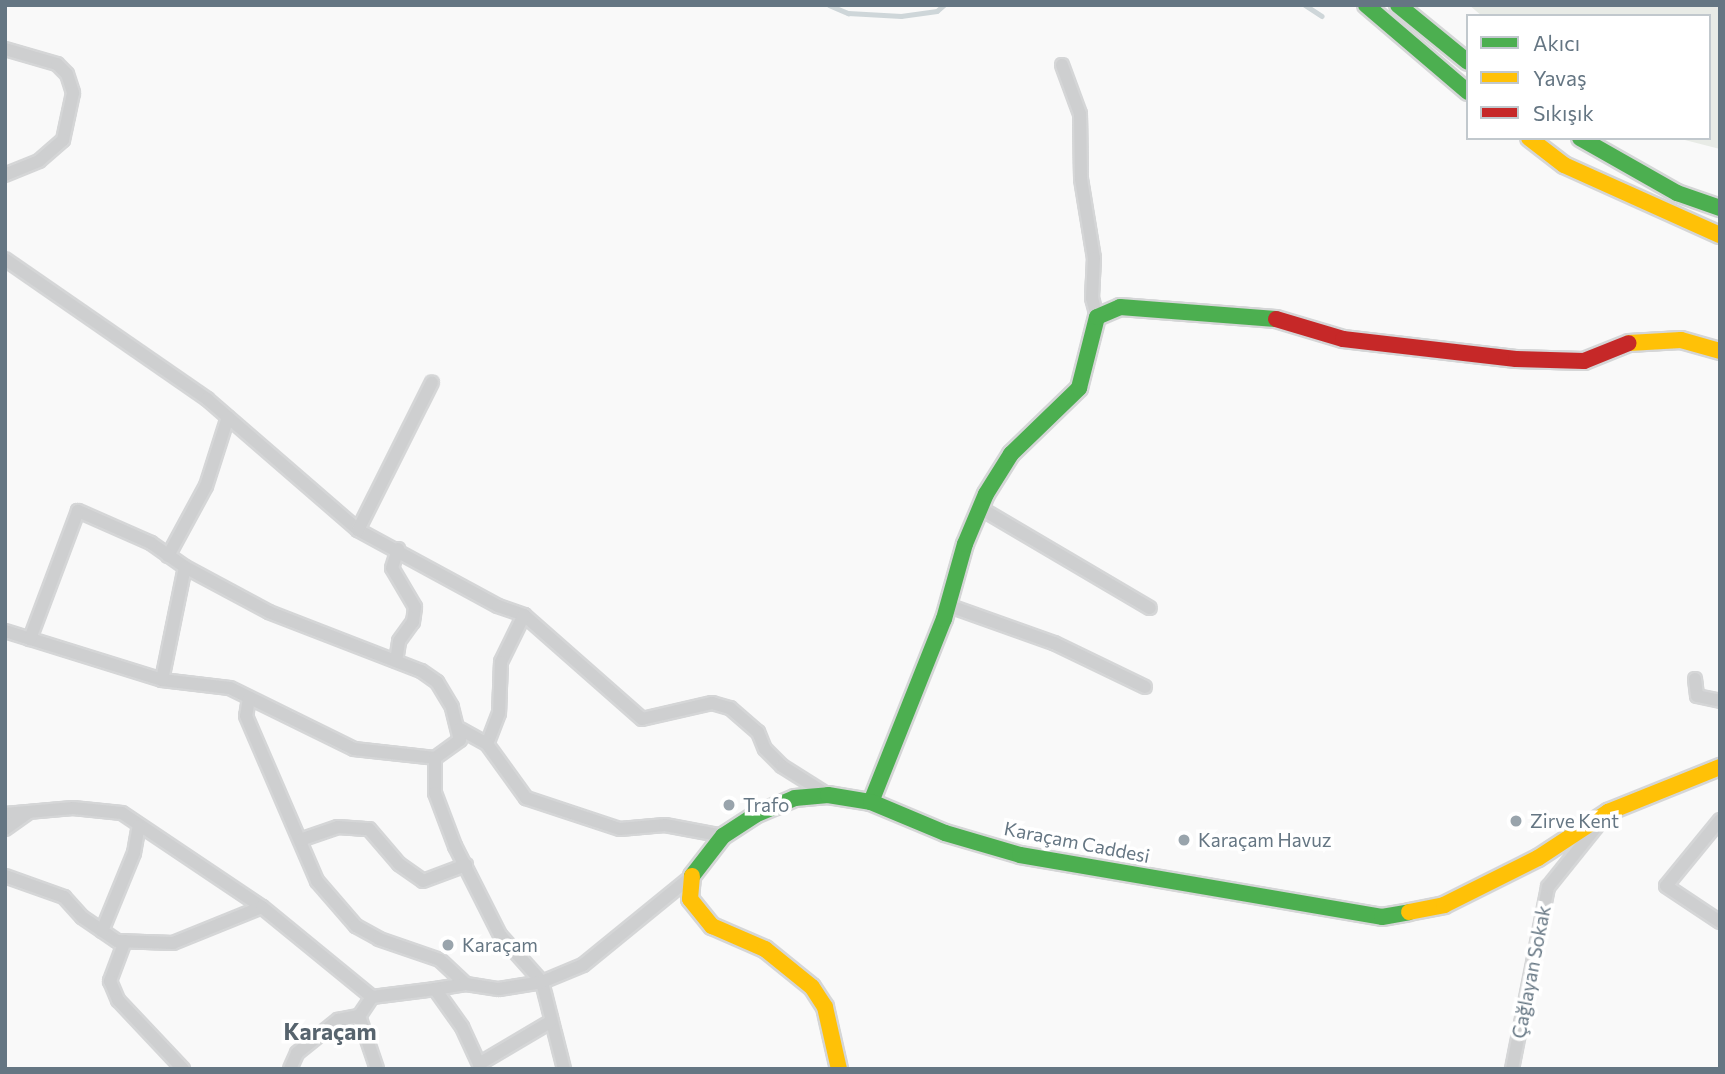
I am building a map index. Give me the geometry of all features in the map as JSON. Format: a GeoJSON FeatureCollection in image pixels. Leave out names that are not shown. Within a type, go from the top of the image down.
{"type":"FeatureCollection","features":[{"type":"Feature","properties":{"kind":"main road"},"geometry":{"type":"LineString","coordinates":[[1366,5],[1466,90]]}},
{"type":"Feature","properties":{"kind":"main road"},"geometry":{"type":"LineString","coordinates":[[1398,5],[1466,60]]}},
{"type":"Feature","properties":{"kind":"main road"},"geometry":{"type":"LineString","coordinates":[[1532,140],[1564,165],[1674,218],[1720,235]]}},
{"type":"Feature","properties":{"kind":"main road"},"geometry":{"type":"LineString","coordinates":[[1584,140],[1677,193],[1720,208]]}},
{"type":"Feature","properties":{"kind":"main road"},"geometry":{"type":"LineString","coordinates":[[871,802],[947,605],[980,508],[1011,454],[1079,388],[1097,317],[1120,307],[1268,317],[1343,339],[1516,359],[1584,361],[1622,344],[1681,340],[1720,351]]}},
{"type":"Feature","properties":{"kind":"main road","name":"Karaçam Caddesi"},"geometry":{"type":"LineString","coordinates":[[691,877],[723,836],[755,815],[794,798],[828,795],[871,802],[945,834],[1020,855],[1382,917],[1444,905],[1538,858],[1608,812],[1720,767]]}},
{"type":"Feature","properties":{"kind":"main road"},"geometry":{"type":"LineString","coordinates":[[691,877],[690,899],[700,916],[765,948],[811,987],[825,1007],[839,1069]]}},
{"type":"Feature","properties":{"kind":"street"},"geometry":{"type":"LineString","coordinates":[[5,49],[57,64],[67,74],[73,93],[63,140],[39,161],[5,175]]}},
{"type":"Feature","properties":{"kind":"street"},"geometry":{"type":"LineString","coordinates":[[1062,65],[1080,114],[1081,179],[1097,317]]}},
{"type":"Feature","properties":{"kind":"street"},"geometry":{"type":"LineString","coordinates":[[5,259],[228,417],[358,530],[398,549],[498,606],[524,615],[642,719],[712,703],[730,708],[758,732],[765,749],[782,766],[828,795]]}},
{"type":"Feature","properties":{"kind":"street"},"geometry":{"type":"LineString","coordinates":[[358,530],[432,382]]}},
{"type":"Feature","properties":{"kind":"street"},"geometry":{"type":"LineString","coordinates":[[168,556],[206,486],[228,417]]}},
{"type":"Feature","properties":{"kind":"street"},"geometry":{"type":"LineString","coordinates":[[980,508],[1150,608]]}},
{"type":"Feature","properties":{"kind":"street"},"geometry":{"type":"LineString","coordinates":[[5,631],[30,639],[162,680],[230,688],[354,749],[435,758],[460,740],[460,729],[437,682],[396,662],[269,612],[185,568],[150,543],[78,511],[30,639]]}},
{"type":"Feature","properties":{"kind":"street"},"geometry":{"type":"LineString","coordinates":[[396,662],[399,641],[413,622],[415,607],[392,568],[398,549]]}},
{"type":"Feature","properties":{"kind":"street"},"geometry":{"type":"LineString","coordinates":[[162,680],[185,568]]}},
{"type":"Feature","properties":{"kind":"street"},"geometry":{"type":"LineString","coordinates":[[947,605],[1054,643],[1145,687]]}},
{"type":"Feature","properties":{"kind":"street"},"geometry":{"type":"LineString","coordinates":[[487,744],[499,713],[501,662],[524,615]]}},
{"type":"Feature","properties":{"kind":"street"},"geometry":{"type":"LineString","coordinates":[[1695,679],[1698,696],[1720,701]]}},
{"type":"Feature","properties":{"kind":"street"},"geometry":{"type":"LineString","coordinates":[[249,698],[246,716],[317,881],[356,926],[379,939],[440,960],[466,984]]}},
{"type":"Feature","properties":{"kind":"street"},"geometry":{"type":"LineString","coordinates":[[460,729],[487,744],[526,798],[620,829],[665,825],[723,836]]}},
{"type":"Feature","properties":{"kind":"street"},"geometry":{"type":"LineString","coordinates":[[435,758],[435,793],[500,935],[542,982],[564,1069]]}},
{"type":"Feature","properties":{"kind":"street"},"geometry":{"type":"LineString","coordinates":[[5,814],[73,808],[122,813],[262,907],[372,997],[466,984],[499,989],[542,982],[583,965],[691,877]]}},
{"type":"Feature","properties":{"kind":"street"},"geometry":{"type":"LineString","coordinates":[[5,829],[32,811]]}},
{"type":"Feature","properties":{"kind":"street","name":"Çağlayan Sokak"},"geometry":{"type":"LineString","coordinates":[[1512,1069],[1548,887],[1608,812]]}},
{"type":"Feature","properties":{"kind":"street"},"geometry":{"type":"LineString","coordinates":[[1720,820],[1666,886],[1720,922]]}},
{"type":"Feature","properties":{"kind":"street"},"geometry":{"type":"LineString","coordinates":[[102,931],[134,853],[139,826]]}},
{"type":"Feature","properties":{"kind":"street"},"geometry":{"type":"LineString","coordinates":[[300,840],[338,827],[369,830],[399,864],[423,881],[466,865]]}},
{"type":"Feature","properties":{"kind":"street"},"geometry":{"type":"LineString","coordinates":[[5,876],[64,897],[102,931],[125,941],[173,943],[262,907]]}},
{"type":"Feature","properties":{"kind":"street"},"geometry":{"type":"LineString","coordinates":[[125,941],[110,981],[118,1000],[183,1069]]}},
{"type":"Feature","properties":{"kind":"street"},"geometry":{"type":"LineString","coordinates":[[435,989],[462,1027],[481,1067],[550,1022]]}},
{"type":"Feature","properties":{"kind":"street"},"geometry":{"type":"LineString","coordinates":[[290,1069],[297,1053],[338,1020],[359,1016],[372,997]]}},
{"type":"Feature","properties":{"kind":"street"},"geometry":{"type":"LineString","coordinates":[[359,1016],[377,1069]]}},
{"type":"Feature","properties":{"kind":"shaded area"},"geometry":{"type":"Polygon","coordinates":[[[1469,5],[1720,5],[1720,149],[1685,140],[1711,140],[1711,14],[1480,14],[1469,5]]]}},
{"type":"Feature","properties":{"kind":"waterway"},"geometry":{"type":"LineString","coordinates":[[829,5],[848,13],[901,16],[937,11],[944,5]]}},
{"type":"Feature","properties":{"kind":"waterway"},"geometry":{"type":"LineString","coordinates":[[1305,5],[1322,16]]}},
{"type":"Feature","properties":{"kind":"traffic: fast"},"geometry":{"type":"LineString","coordinates":[[1366,5],[1466,90]]}},
{"type":"Feature","properties":{"kind":"traffic: fast"},"geometry":{"type":"LineString","coordinates":[[1398,5],[1466,60]]}},
{"type":"Feature","properties":{"kind":"traffic: fast"},"geometry":{"type":"LineString","coordinates":[[1584,140],[1677,193],[1720,208]]}},
{"type":"Feature","properties":{"kind":"traffic: fast"},"geometry":{"type":"LineString","coordinates":[[871,802],[944,619],[965,544],[986,494],[1011,454],[1079,388],[1097,317],[1120,307],[1276,319]]}},
{"type":"Feature","properties":{"kind":"traffic: fast"},"geometry":{"type":"LineString","coordinates":[[692,876],[723,836],[755,815],[795,798],[828,795],[871,802],[945,833],[1020,855],[1382,917],[1409,912]]}},
{"type":"Feature","properties":{"kind":"traffic: slow"},"geometry":{"type":"LineString","coordinates":[[1532,140],[1564,165],[1720,235]]}},
{"type":"Feature","properties":{"kind":"traffic: slow"},"geometry":{"type":"LineString","coordinates":[[1629,343],[1681,340],[1720,351]]}},
{"type":"Feature","properties":{"kind":"traffic: slow"},"geometry":{"type":"LineString","coordinates":[[1409,912],[1444,905],[1538,858],[1608,812],[1720,767]]}},
{"type":"Feature","properties":{"kind":"traffic: slow"},"geometry":{"type":"LineString","coordinates":[[692,876],[690,899],[712,926],[765,949],[812,987],[825,1007],[839,1069]]}},
{"type":"Feature","properties":{"kind":"traffic: jam"},"geometry":{"type":"LineString","coordinates":[[1276,319],[1343,339],[1516,359],[1584,361],[1629,343]]}},
{"type":"Feature","properties":{"kind":"place","name":"Trafo"},"geometry":{"type":"Point","coordinates":[729,805]}},
{"type":"Feature","properties":{"kind":"place","name":"Zirve Kent"},"geometry":{"type":"Point","coordinates":[1516,821]}},
{"type":"Feature","properties":{"kind":"place","name":"Karaçam Havuz"},"geometry":{"type":"Point","coordinates":[1184,840]}},
{"type":"Feature","properties":{"kind":"place","name":"Karaçam"},"geometry":{"type":"Point","coordinates":[448,945]}},
{"type":"Feature","properties":{"kind":"district","name":"Karaçam"},"geometry":{"type":"Point","coordinates":[330,1031]}}]}
